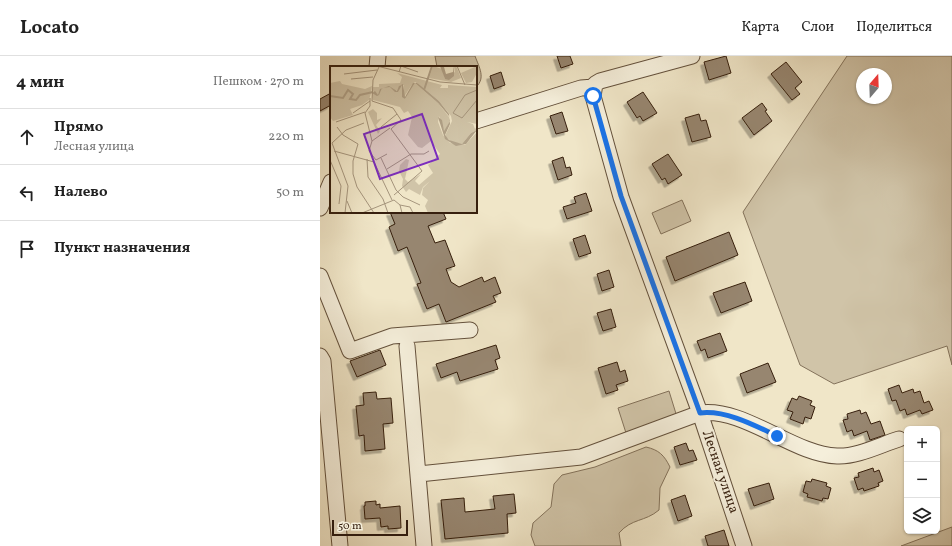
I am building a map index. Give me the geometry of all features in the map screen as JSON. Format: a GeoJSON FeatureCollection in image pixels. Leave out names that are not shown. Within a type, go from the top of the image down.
{"type":"FeatureCollection","features":[{"type":"Feature","properties":{"kind":"street"},"geometry":{"type":"LineString","coordinates":[[377,66],[378,56]]}},
{"type":"Feature","properties":{"kind":"street"},"geometry":{"type":"LineString","coordinates":[[477,121],[581,88],[594,87],[600,81],[692,56]]}},
{"type":"Feature","properties":{"kind":"street","name":"Лесная улица"},"geometry":{"type":"LineString","coordinates":[[594,87],[593,96],[621,196],[700,413],[744,546]]}},
{"type":"Feature","properties":{"kind":"street"},"geometry":{"type":"LineString","coordinates":[[320,208],[330,184]]}},
{"type":"Feature","properties":{"kind":"street"},"geometry":{"type":"LineString","coordinates":[[320,276],[350,351],[392,336],[470,330]]}},
{"type":"Feature","properties":{"kind":"street"},"geometry":{"type":"LineString","coordinates":[[407,346],[424,546]]}},
{"type":"Feature","properties":{"kind":"street"},"geometry":{"type":"LineString","coordinates":[[320,356],[323,361],[340,546]]}},
{"type":"Feature","properties":{"kind":"street"},"geometry":{"type":"LineString","coordinates":[[419,474],[581,457],[700,413],[719,414],[751,424],[814,451],[836,456],[849,455],[899,439]]}},
{"type":"Feature","properties":{"kind":"shaded area"},"geometry":{"type":"Polygon","coordinates":[[[435,56],[475,56],[481,72],[481,80],[477,86],[477,66],[437,66],[435,56]]]}},
{"type":"Feature","properties":{"kind":"shaded area"},"geometry":{"type":"Polygon","coordinates":[[[847,56],[952,56],[952,365],[947,346],[834,384],[800,365],[743,212],[847,56]]]}},
{"type":"Feature","properties":{"kind":"shaded area"},"geometry":{"type":"Polygon","coordinates":[[[682,200],[691,221],[661,234],[652,213],[682,200]]]}},
{"type":"Feature","properties":{"kind":"shaded area"},"geometry":{"type":"Polygon","coordinates":[[[669,391],[677,417],[626,433],[618,408],[669,391]]]}},
{"type":"Feature","properties":{"kind":"shaded area"},"geometry":{"type":"Polygon","coordinates":[[[646,447],[661,454],[666,459],[670,467],[660,488],[659,510],[649,517],[634,522],[624,528],[619,533],[621,546],[535,546],[531,535],[533,523],[551,507],[554,484],[562,475],[595,467],[646,447]]]}},
{"type":"Feature","properties":{"kind":"shaded area"},"geometry":{"type":"Polygon","coordinates":[[[952,527],[952,546],[901,546],[933,534],[940,534],[940,531],[952,527]]]}},
{"type":"Feature","properties":{"kind":"building"},"geometry":{"type":"Polygon","coordinates":[[[557,56],[570,56],[573,64],[561,68],[557,56]]]}},
{"type":"Feature","properties":{"kind":"building"},"geometry":{"type":"Polygon","coordinates":[[[726,56],[731,73],[709,80],[704,62],[726,56]]]}},
{"type":"Feature","properties":{"kind":"building"},"geometry":{"type":"Polygon","coordinates":[[[786,62],[802,82],[795,88],[800,94],[792,100],[771,74],[786,62]]]}},
{"type":"Feature","properties":{"kind":"building"},"geometry":{"type":"Polygon","coordinates":[[[501,72],[505,85],[494,89],[490,76],[501,72]]]}},
{"type":"Feature","properties":{"kind":"building"},"geometry":{"type":"Polygon","coordinates":[[[643,92],[657,113],[643,121],[640,116],[637,118],[627,102],[643,92]]]}},
{"type":"Feature","properties":{"kind":"building"},"geometry":{"type":"Polygon","coordinates":[[[330,94],[330,106],[320,111],[320,99],[330,94]]]}},
{"type":"Feature","properties":{"kind":"building"},"geometry":{"type":"Polygon","coordinates":[[[762,103],[767,110],[765,111],[772,121],[754,135],[742,118],[762,103]]]}},
{"type":"Feature","properties":{"kind":"building"},"geometry":{"type":"Polygon","coordinates":[[[562,112],[568,131],[556,134],[550,116],[562,112]]]}},
{"type":"Feature","properties":{"kind":"building"},"geometry":{"type":"Polygon","coordinates":[[[699,114],[701,121],[706,120],[711,137],[692,142],[685,118],[699,114]]]}},
{"type":"Feature","properties":{"kind":"building"},"geometry":{"type":"Polygon","coordinates":[[[668,154],[682,175],[668,184],[665,178],[662,180],[652,164],[668,154]]]}},
{"type":"Feature","properties":{"kind":"building"},"geometry":{"type":"Polygon","coordinates":[[[563,157],[566,168],[570,167],[572,175],[558,180],[552,161],[563,157]]]}},
{"type":"Feature","properties":{"kind":"building"},"geometry":{"type":"Polygon","coordinates":[[[586,193],[592,211],[567,219],[563,207],[576,203],[574,197],[586,193]]]}},
{"type":"Feature","properties":{"kind":"building"},"geometry":{"type":"Polygon","coordinates":[[[390,213],[443,213],[446,219],[428,226],[435,243],[445,240],[455,266],[446,269],[451,282],[459,287],[482,277],[484,282],[495,277],[501,293],[493,296],[496,302],[446,322],[439,304],[427,309],[417,284],[421,283],[407,247],[398,251],[389,227],[395,224],[390,213]]]}},
{"type":"Feature","properties":{"kind":"building"},"geometry":{"type":"Polygon","coordinates":[[[729,232],[738,255],[675,281],[666,257],[729,232]]]}},
{"type":"Feature","properties":{"kind":"building"},"geometry":{"type":"Polygon","coordinates":[[[585,235],[591,253],[579,257],[573,239],[585,235]]]}},
{"type":"Feature","properties":{"kind":"building"},"geometry":{"type":"Polygon","coordinates":[[[609,270],[614,287],[602,291],[597,274],[609,270]]]}},
{"type":"Feature","properties":{"kind":"building"},"geometry":{"type":"Polygon","coordinates":[[[745,282],[752,301],[721,313],[713,293],[745,282]]]}},
{"type":"Feature","properties":{"kind":"building"},"geometry":{"type":"Polygon","coordinates":[[[611,309],[616,327],[603,331],[597,313],[611,309]]]}},
{"type":"Feature","properties":{"kind":"building"},"geometry":{"type":"Polygon","coordinates":[[[720,333],[727,351],[708,358],[705,349],[701,351],[697,341],[720,333]]]}},
{"type":"Feature","properties":{"kind":"building"},"geometry":{"type":"Polygon","coordinates":[[[496,345],[500,358],[495,360],[498,369],[460,381],[457,372],[441,378],[436,364],[496,345]]]}},
{"type":"Feature","properties":{"kind":"building"},"geometry":{"type":"Polygon","coordinates":[[[380,350],[386,365],[357,377],[350,361],[380,350]]]}},
{"type":"Feature","properties":{"kind":"building"},"geometry":{"type":"Polygon","coordinates":[[[617,362],[620,372],[625,370],[628,381],[616,385],[618,390],[606,394],[598,368],[617,362]]]}},
{"type":"Feature","properties":{"kind":"building"},"geometry":{"type":"Polygon","coordinates":[[[768,363],[776,382],[747,393],[740,374],[768,363]]]}},
{"type":"Feature","properties":{"kind":"building"},"geometry":{"type":"Polygon","coordinates":[[[899,385],[902,393],[913,389],[914,393],[920,391],[924,403],[929,401],[933,410],[922,414],[920,410],[907,415],[905,409],[900,411],[896,400],[892,401],[888,389],[899,385]]]}},
{"type":"Feature","properties":{"kind":"building"},"geometry":{"type":"Polygon","coordinates":[[[376,392],[377,399],[391,398],[393,423],[383,424],[385,449],[365,451],[364,435],[359,436],[356,406],[364,405],[363,393],[376,392]]]}},
{"type":"Feature","properties":{"kind":"building"},"geometry":{"type":"Polygon","coordinates":[[[799,396],[812,401],[810,405],[815,407],[811,419],[805,417],[803,424],[790,419],[793,412],[787,410],[792,398],[797,400],[799,396]]]}},
{"type":"Feature","properties":{"kind":"building"},"geometry":{"type":"Polygon","coordinates":[[[860,410],[861,414],[866,412],[871,424],[880,421],[885,435],[870,440],[867,431],[854,436],[852,430],[847,432],[843,420],[848,419],[847,414],[860,410]]]}},
{"type":"Feature","properties":{"kind":"building"},"geometry":{"type":"Polygon","coordinates":[[[686,443],[689,451],[693,450],[697,460],[680,465],[674,447],[686,443]]]}},
{"type":"Feature","properties":{"kind":"building"},"geometry":{"type":"Polygon","coordinates":[[[873,468],[874,472],[879,470],[883,481],[878,483],[879,486],[864,491],[863,488],[858,490],[854,478],[859,477],[858,473],[873,468]]]}},
{"type":"Feature","properties":{"kind":"building"},"geometry":{"type":"Polygon","coordinates":[[[812,479],[827,483],[826,486],[831,488],[828,499],[823,498],[822,501],[807,497],[808,494],[803,492],[806,481],[811,482],[812,479]]]}},
{"type":"Feature","properties":{"kind":"building"},"geometry":{"type":"Polygon","coordinates":[[[769,483],[774,499],[754,506],[748,489],[769,483]]]}},
{"type":"Feature","properties":{"kind":"building"},"geometry":{"type":"Polygon","coordinates":[[[514,494],[516,513],[507,514],[508,533],[445,539],[441,500],[464,498],[465,512],[495,509],[493,496],[514,494]]]}},
{"type":"Feature","properties":{"kind":"building"},"geometry":{"type":"Polygon","coordinates":[[[685,495],[692,516],[678,521],[671,500],[685,495]]]}},
{"type":"Feature","properties":{"kind":"building"},"geometry":{"type":"Polygon","coordinates":[[[376,501],[376,505],[380,504],[380,508],[400,506],[401,528],[388,529],[388,526],[381,527],[380,518],[365,519],[365,502],[376,501]]]}},
{"type":"Feature","properties":{"kind":"building"},"geometry":{"type":"Polygon","coordinates":[[[724,530],[729,546],[708,546],[705,536],[724,530]]]}},
{"type":"Feature","properties":{"kind":"route"},"geometry":{"type":"LineString","coordinates":[[593,96],[621,196],[700,413],[708,412],[719,414],[751,424],[777,436]]}}]}
